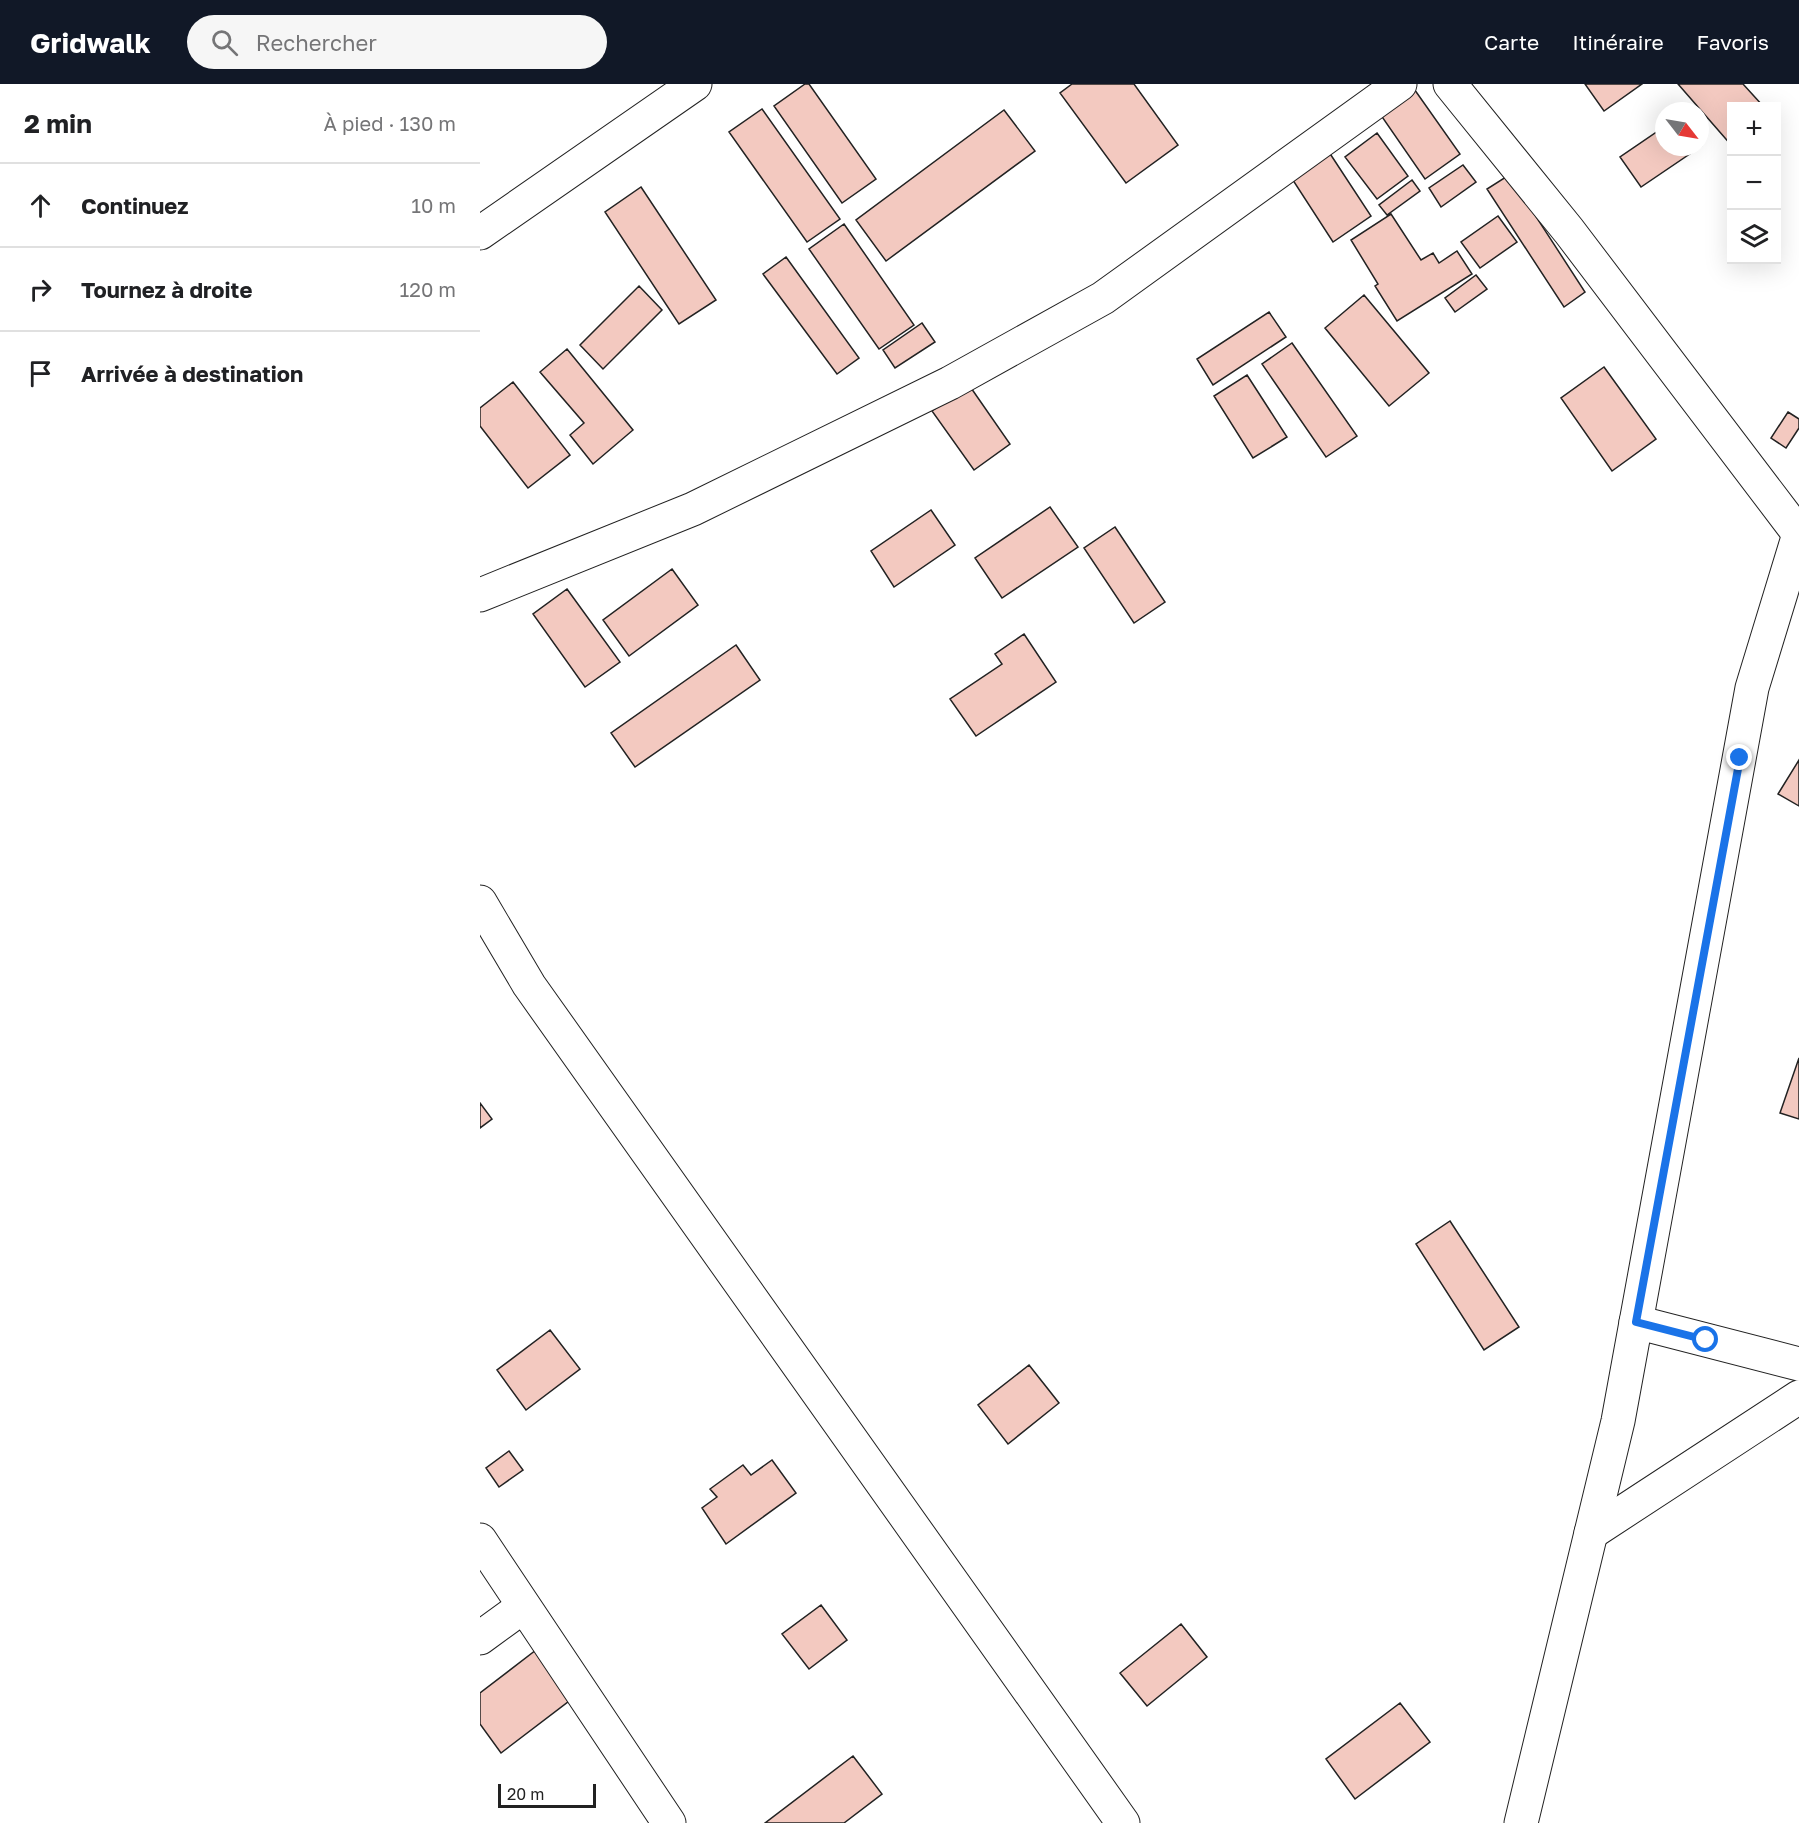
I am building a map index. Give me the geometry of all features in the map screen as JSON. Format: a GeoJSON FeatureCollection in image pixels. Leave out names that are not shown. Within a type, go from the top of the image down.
{"type":"FeatureCollection","features":[{"type":"Feature","properties":{"kind":"street"},"geometry":{"type":"LineString","coordinates":[[480,233],[695,84]]}},
{"type":"Feature","properties":{"kind":"street"},"geometry":{"type":"LineString","coordinates":[[480,595],[693,509],[950,383],[1093,304],[1400,84]]}},
{"type":"Feature","properties":{"kind":"street"},"geometry":{"type":"LineString","coordinates":[[1450,84],[1569,231],[1799,534],[1793,577],[1752,688],[1618,1421],[1521,1823]]}},
{"type":"Feature","properties":{"kind":"street"},"geometry":{"type":"LineString","coordinates":[[480,902],[529,986],[1123,1823]]}},
{"type":"Feature","properties":{"kind":"street"},"geometry":{"type":"LineString","coordinates":[[1636,1322],[1799,1364]]}},
{"type":"Feature","properties":{"kind":"street"},"geometry":{"type":"LineString","coordinates":[[1591,1533],[1799,1397]]}},
{"type":"Feature","properties":{"kind":"street"},"geometry":{"type":"LineString","coordinates":[[480,1540],[669,1823]]}},
{"type":"Feature","properties":{"kind":"street"},"geometry":{"type":"LineString","coordinates":[[480,1638],[524,1606]]}},
{"type":"Feature","properties":{"kind":"building"},"geometry":{"type":"Polygon","coordinates":[[[805,84],[809,84],[876,179],[842,203],[774,106],[805,84]]]}},
{"type":"Feature","properties":{"kind":"building"},"geometry":{"type":"Polygon","coordinates":[[[1072,84],[1134,84],[1178,145],[1126,183],[1060,93],[1072,84]]]}},
{"type":"Feature","properties":{"kind":"building"},"geometry":{"type":"Polygon","coordinates":[[[1585,84],[1642,84],[1604,111],[1585,84]]]}},
{"type":"Feature","properties":{"kind":"building"},"geometry":{"type":"Polygon","coordinates":[[[1678,84],[1743,84],[1759,102],[1727,102],[1727,140],[1709,120],[1709,102],[1694,102],[1678,84]]]}},
{"type":"Feature","properties":{"kind":"building"},"geometry":{"type":"Polygon","coordinates":[[[1412,86],[1460,154],[1425,179],[1378,111],[1412,86]]]}},
{"type":"Feature","properties":{"kind":"building"},"geometry":{"type":"Polygon","coordinates":[[[762,109],[840,219],[807,242],[729,132],[762,109]]]}},
{"type":"Feature","properties":{"kind":"building"},"geometry":{"type":"Polygon","coordinates":[[[1004,110],[1035,151],[886,261],[856,220],[1004,110]]]}},
{"type":"Feature","properties":{"kind":"building"},"geometry":{"type":"Polygon","coordinates":[[[1377,133],[1408,176],[1377,199],[1345,157],[1377,133]]]}},
{"type":"Feature","properties":{"kind":"building"},"geometry":{"type":"Polygon","coordinates":[[[1655,133],[1655,156],[1687,156],[1641,187],[1620,157],[1655,133]]]}},
{"type":"Feature","properties":{"kind":"building"},"geometry":{"type":"Polygon","coordinates":[[[1325,146],[1371,216],[1333,242],[1287,171],[1325,146]]]}},
{"type":"Feature","properties":{"kind":"building"},"geometry":{"type":"Polygon","coordinates":[[[1463,165],[1476,182],[1441,207],[1429,188],[1463,165]]]}},
{"type":"Feature","properties":{"kind":"building"},"geometry":{"type":"Polygon","coordinates":[[[1509,175],[1585,292],[1564,307],[1487,189],[1509,175]]]}},
{"type":"Feature","properties":{"kind":"building"},"geometry":{"type":"Polygon","coordinates":[[[1412,180],[1420,191],[1387,215],[1379,205],[1412,180]]]}},
{"type":"Feature","properties":{"kind":"building"},"geometry":{"type":"Polygon","coordinates":[[[641,187],[716,300],[679,324],[605,212],[641,187]]]}},
{"type":"Feature","properties":{"kind":"building"},"geometry":{"type":"Polygon","coordinates":[[[1391,214],[1421,260],[1433,253],[1439,263],[1457,251],[1472,274],[1397,321],[1375,286],[1378,284],[1351,240],[1391,214]]]}},
{"type":"Feature","properties":{"kind":"building"},"geometry":{"type":"Polygon","coordinates":[[[1498,216],[1517,242],[1480,268],[1461,242],[1498,216]]]}},
{"type":"Feature","properties":{"kind":"building"},"geometry":{"type":"Polygon","coordinates":[[[844,224],[914,325],[879,349],[809,249],[844,224]]]}},
{"type":"Feature","properties":{"kind":"building"},"geometry":{"type":"Polygon","coordinates":[[[786,257],[859,358],[837,374],[763,274],[786,257]]]}},
{"type":"Feature","properties":{"kind":"building"},"geometry":{"type":"Polygon","coordinates":[[[1476,275],[1487,289],[1455,312],[1445,298],[1476,275]]]}},
{"type":"Feature","properties":{"kind":"building"},"geometry":{"type":"Polygon","coordinates":[[[639,286],[662,310],[603,369],[580,345],[639,286]]]}},
{"type":"Feature","properties":{"kind":"building"},"geometry":{"type":"Polygon","coordinates":[[[1364,295],[1429,373],[1389,406],[1325,328],[1364,295]]]}},
{"type":"Feature","properties":{"kind":"building"},"geometry":{"type":"Polygon","coordinates":[[[1269,312],[1286,337],[1213,385],[1197,359],[1269,312]]]}},
{"type":"Feature","properties":{"kind":"building"},"geometry":{"type":"Polygon","coordinates":[[[922,323],[935,342],[895,368],[883,350],[922,323]]]}},
{"type":"Feature","properties":{"kind":"building"},"geometry":{"type":"Polygon","coordinates":[[[1292,343],[1357,436],[1326,457],[1262,364],[1292,343]]]}},
{"type":"Feature","properties":{"kind":"building"},"geometry":{"type":"Polygon","coordinates":[[[567,349],[633,430],[593,464],[570,435],[584,423],[540,372],[567,349]]]}},
{"type":"Feature","properties":{"kind":"building"},"geometry":{"type":"Polygon","coordinates":[[[1604,367],[1656,439],[1612,471],[1561,398],[1604,367]]]}},
{"type":"Feature","properties":{"kind":"building"},"geometry":{"type":"Polygon","coordinates":[[[1247,375],[1287,437],[1253,458],[1214,396],[1247,375]]]}},
{"type":"Feature","properties":{"kind":"building"},"geometry":{"type":"Polygon","coordinates":[[[513,382],[570,455],[528,488],[480,426],[480,408],[513,382]]]}},
{"type":"Feature","properties":{"kind":"building"},"geometry":{"type":"Polygon","coordinates":[[[969,385],[1010,444],[974,470],[932,411],[969,385]]]}},
{"type":"Feature","properties":{"kind":"building"},"geometry":{"type":"Polygon","coordinates":[[[1788,412],[1799,419],[1799,428],[1786,448],[1771,438],[1788,412]]]}},
{"type":"Feature","properties":{"kind":"building"},"geometry":{"type":"Polygon","coordinates":[[[1050,507],[1078,547],[1002,598],[975,558],[1050,507]]]}},
{"type":"Feature","properties":{"kind":"building"},"geometry":{"type":"Polygon","coordinates":[[[931,510],[955,545],[894,587],[871,551],[931,510]]]}},
{"type":"Feature","properties":{"kind":"building"},"geometry":{"type":"Polygon","coordinates":[[[1115,527],[1165,602],[1134,623],[1084,548],[1115,527]]]}},
{"type":"Feature","properties":{"kind":"building"},"geometry":{"type":"Polygon","coordinates":[[[672,569],[698,605],[629,656],[603,620],[672,569]]]}},
{"type":"Feature","properties":{"kind":"building"},"geometry":{"type":"Polygon","coordinates":[[[567,589],[620,662],[585,687],[533,614],[567,589]]]}},
{"type":"Feature","properties":{"kind":"building"},"geometry":{"type":"Polygon","coordinates":[[[1024,634],[1056,682],[976,736],[950,699],[1002,664],[995,654],[1024,634]]]}},
{"type":"Feature","properties":{"kind":"building"},"geometry":{"type":"Polygon","coordinates":[[[736,645],[760,680],[635,767],[611,733],[736,645]]]}},
{"type":"Feature","properties":{"kind":"building"},"geometry":{"type":"Polygon","coordinates":[[[1799,760],[1799,806],[1778,794],[1799,760]]]}},
{"type":"Feature","properties":{"kind":"building"},"geometry":{"type":"Polygon","coordinates":[[[1799,1058],[1799,1119],[1780,1113],[1799,1058]]]}},
{"type":"Feature","properties":{"kind":"building"},"geometry":{"type":"Polygon","coordinates":[[[480,1103],[492,1119],[480,1128],[480,1103]]]}},
{"type":"Feature","properties":{"kind":"building"},"geometry":{"type":"Polygon","coordinates":[[[1450,1221],[1519,1327],[1484,1350],[1416,1244],[1450,1221]]]}},
{"type":"Feature","properties":{"kind":"building"},"geometry":{"type":"Polygon","coordinates":[[[550,1330],[580,1369],[526,1410],[497,1370],[550,1330]]]}},
{"type":"Feature","properties":{"kind":"building"},"geometry":{"type":"Polygon","coordinates":[[[1029,1365],[1059,1403],[1008,1444],[978,1405],[1029,1365]]]}},
{"type":"Feature","properties":{"kind":"building"},"geometry":{"type":"Polygon","coordinates":[[[509,1451],[523,1470],[499,1487],[486,1468],[509,1451]]]}},
{"type":"Feature","properties":{"kind":"building"},"geometry":{"type":"Polygon","coordinates":[[[772,1460],[796,1493],[726,1544],[702,1508],[717,1497],[710,1489],[743,1465],[751,1475],[772,1460]]]}},
{"type":"Feature","properties":{"kind":"building"},"geometry":{"type":"Polygon","coordinates":[[[821,1605],[847,1640],[809,1669],[782,1634],[821,1605]]]}},
{"type":"Feature","properties":{"kind":"building"},"geometry":{"type":"Polygon","coordinates":[[[1181,1624],[1207,1657],[1147,1706],[1120,1673],[1181,1624]]]}},
{"type":"Feature","properties":{"kind":"building"},"geometry":{"type":"Polygon","coordinates":[[[536,1650],[573,1698],[501,1753],[480,1724],[480,1693],[536,1650]]]}},
{"type":"Feature","properties":{"kind":"building"},"geometry":{"type":"Polygon","coordinates":[[[1400,1703],[1430,1742],[1355,1799],[1326,1759],[1400,1703]]]}},
{"type":"Feature","properties":{"kind":"building"},"geometry":{"type":"Polygon","coordinates":[[[853,1756],[882,1794],[844,1823],[765,1823],[853,1756]]]}},
{"type":"Feature","properties":{"kind":"route"},"geometry":{"type":"LineString","coordinates":[[1706,1340],[1636,1322],[1740,758]]}}]}
